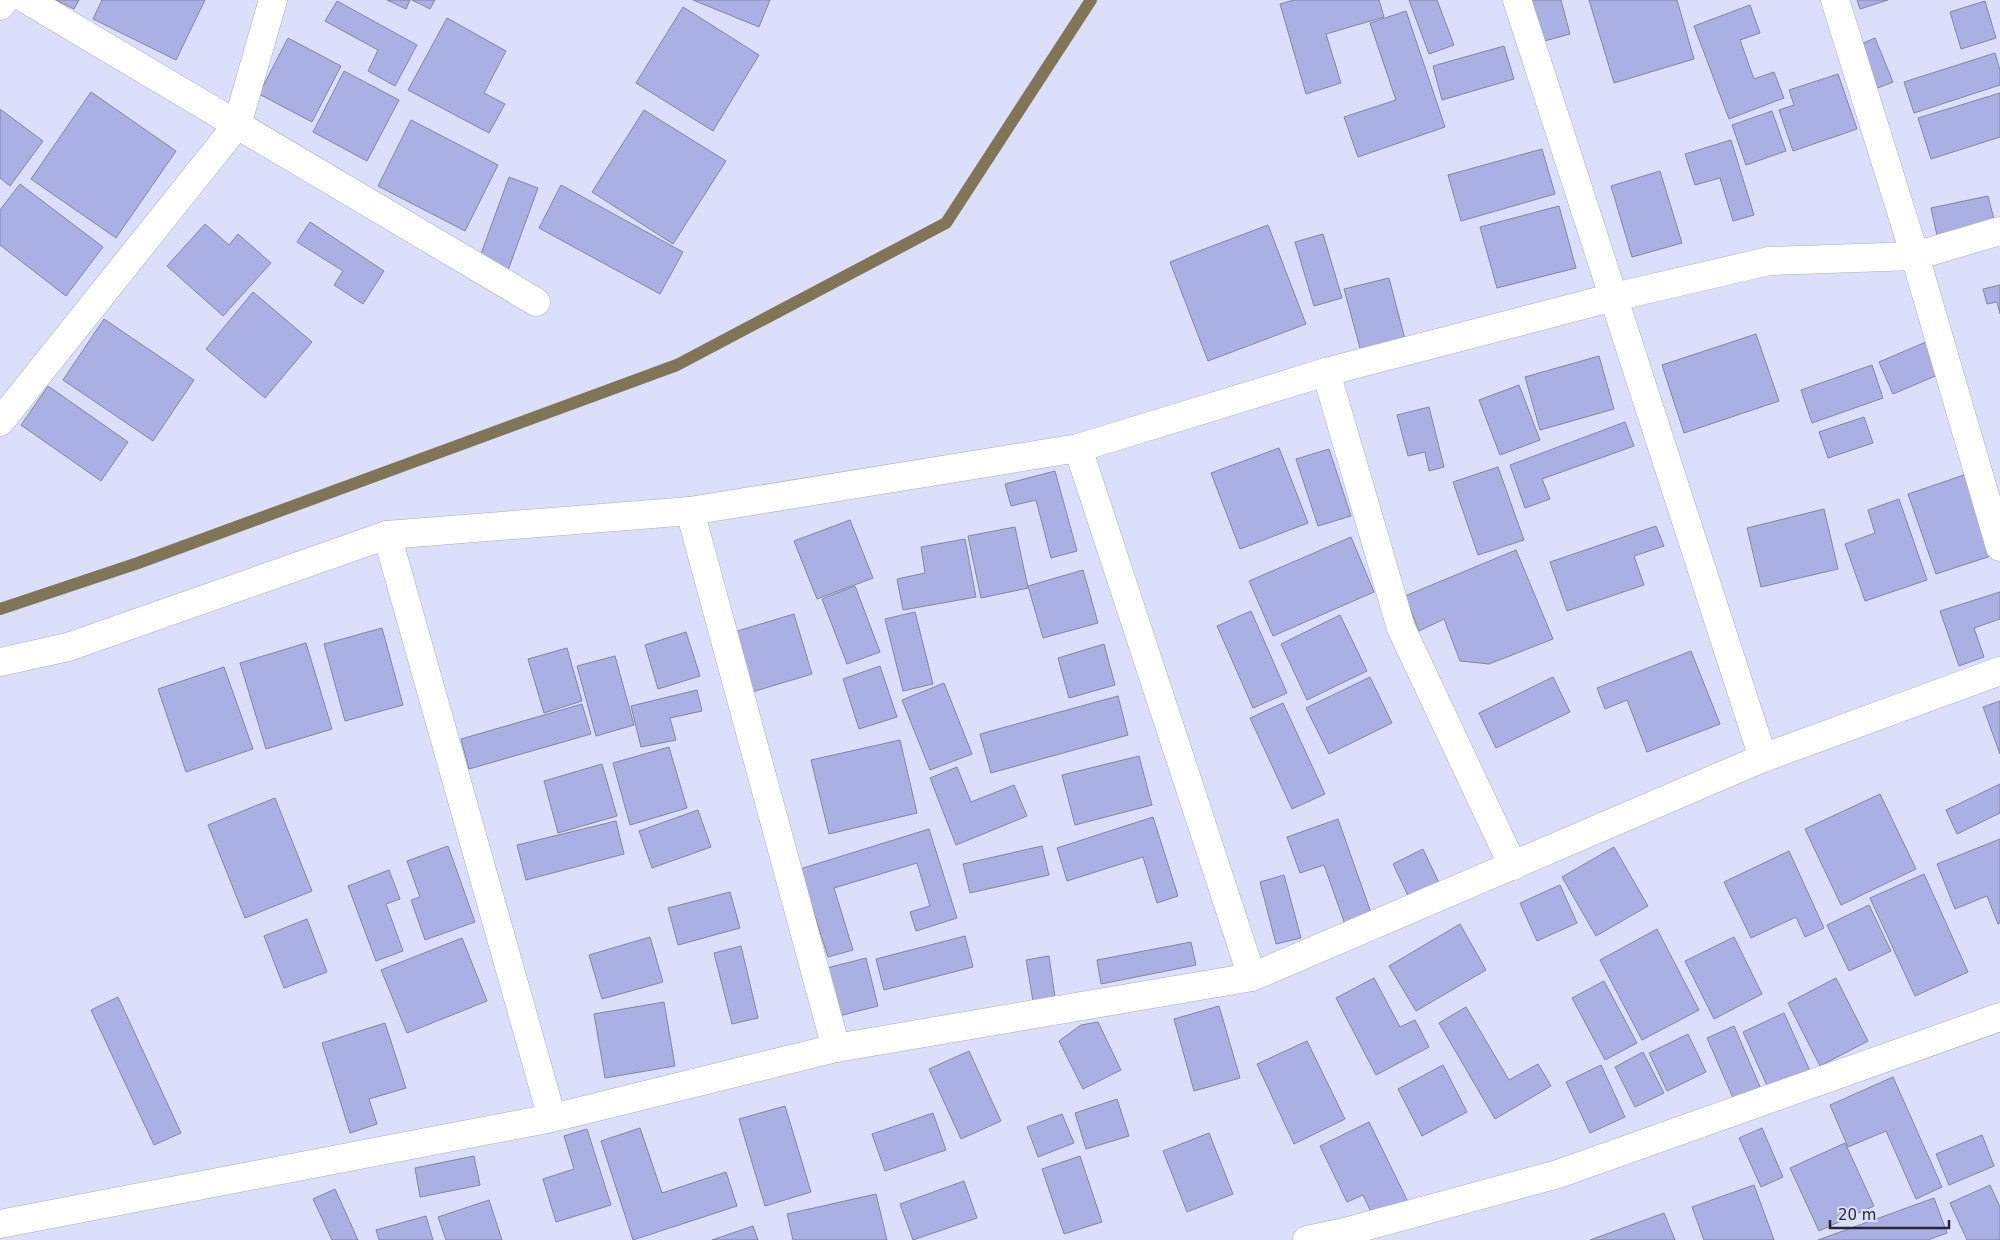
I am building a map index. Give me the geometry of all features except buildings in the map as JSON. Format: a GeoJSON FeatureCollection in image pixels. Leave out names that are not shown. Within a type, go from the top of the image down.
{"type":"FeatureCollection","features":[{"type":"Feature","properties":{"kind":"street"},"geometry":{"type":"LineString","coordinates":[[0,6],[5,0]]}},
{"type":"Feature","properties":{"kind":"street"},"geometry":{"type":"LineString","coordinates":[[27,0],[536,302]]}},
{"type":"Feature","properties":{"kind":"street"},"geometry":{"type":"LineString","coordinates":[[0,422],[236,125],[272,0]]}},
{"type":"Feature","properties":{"kind":"street"},"geometry":{"type":"LineString","coordinates":[[1516,0],[1763,758]]}},
{"type":"Feature","properties":{"kind":"street"},"geometry":{"type":"LineString","coordinates":[[1835,0],[1915,256],[2000,547]]}},
{"type":"Feature","properties":{"kind":"street"},"geometry":{"type":"LineString","coordinates":[[0,662],[68,647],[387,536],[690,511],[1078,448],[1326,372],[1614,297],[1769,261],[1915,256],[2000,231]]}},
{"type":"Feature","properties":{"kind":"street"},"geometry":{"type":"LineString","coordinates":[[1326,372],[1401,628],[1513,866]]}},
{"type":"Feature","properties":{"kind":"street"},"geometry":{"type":"LineString","coordinates":[[1078,448],[1252,977]]}},
{"type":"Feature","properties":{"kind":"street"},"geometry":{"type":"LineString","coordinates":[[690,511],[836,1048]]}},
{"type":"Feature","properties":{"kind":"street"},"geometry":{"type":"LineString","coordinates":[[387,536],[552,1118]]}},
{"type":"Feature","properties":{"kind":"street"},"geometry":{"type":"LineString","coordinates":[[0,1224],[552,1118],[836,1048],[1252,977],[1763,758],[2000,671]]}},
{"type":"Feature","properties":{"kind":"street"},"geometry":{"type":"LineString","coordinates":[[1307,1240],[1346,1236],[1558,1174],[2000,1017]]}},
{"type":"Feature","properties":{"kind":"waterway"},"geometry":{"type":"LineString","coordinates":[[0,609],[138,563],[677,365],[946,223],[1091,0]]}}]}
